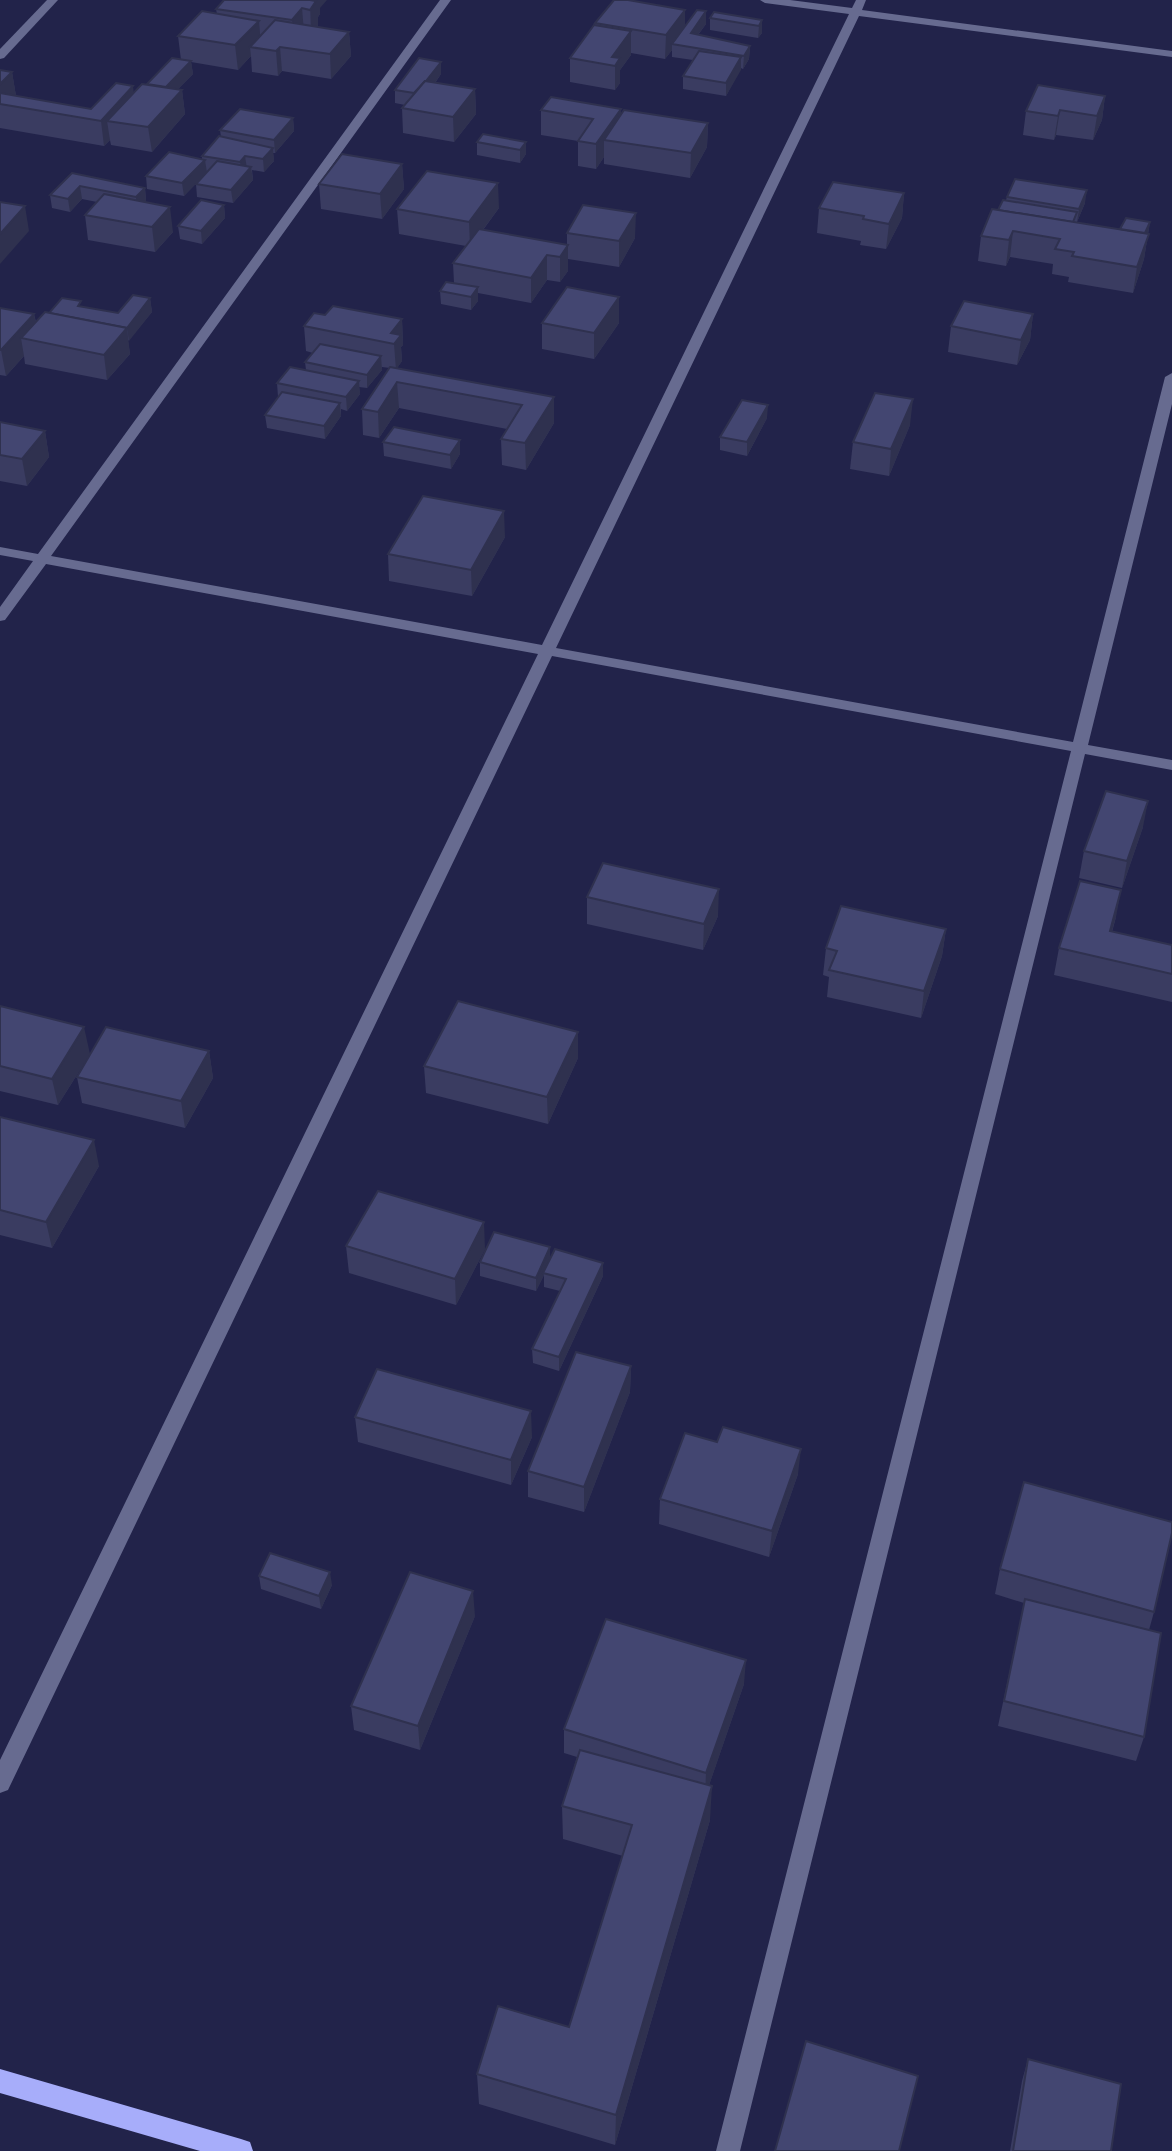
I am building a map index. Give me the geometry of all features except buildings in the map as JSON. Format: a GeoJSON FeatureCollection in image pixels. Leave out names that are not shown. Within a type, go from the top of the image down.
{"type":"FeatureCollection","features":[{"type":"Feature","properties":{"kind":"main road"},"geometry":{"type":"LineString","coordinates":[[0,2081],[241,2151]]}},
{"type":"Feature","properties":{"kind":"street"},"geometry":{"type":"LineString","coordinates":[[0,56],[53,0]]}},
{"type":"Feature","properties":{"kind":"street"},"geometry":{"type":"LineString","coordinates":[[0,617],[446,0]]}},
{"type":"Feature","properties":{"kind":"street"},"geometry":{"type":"LineString","coordinates":[[765,0],[858,6],[1172,54]]}},
{"type":"Feature","properties":{"kind":"street"},"geometry":{"type":"LineString","coordinates":[[0,1783],[858,6]]}},
{"type":"Feature","properties":{"kind":"street"},"geometry":{"type":"LineString","coordinates":[[728,2151],[1172,377]]}},
{"type":"Feature","properties":{"kind":"street"},"geometry":{"type":"LineString","coordinates":[[0,551],[1172,765]]}}]}
